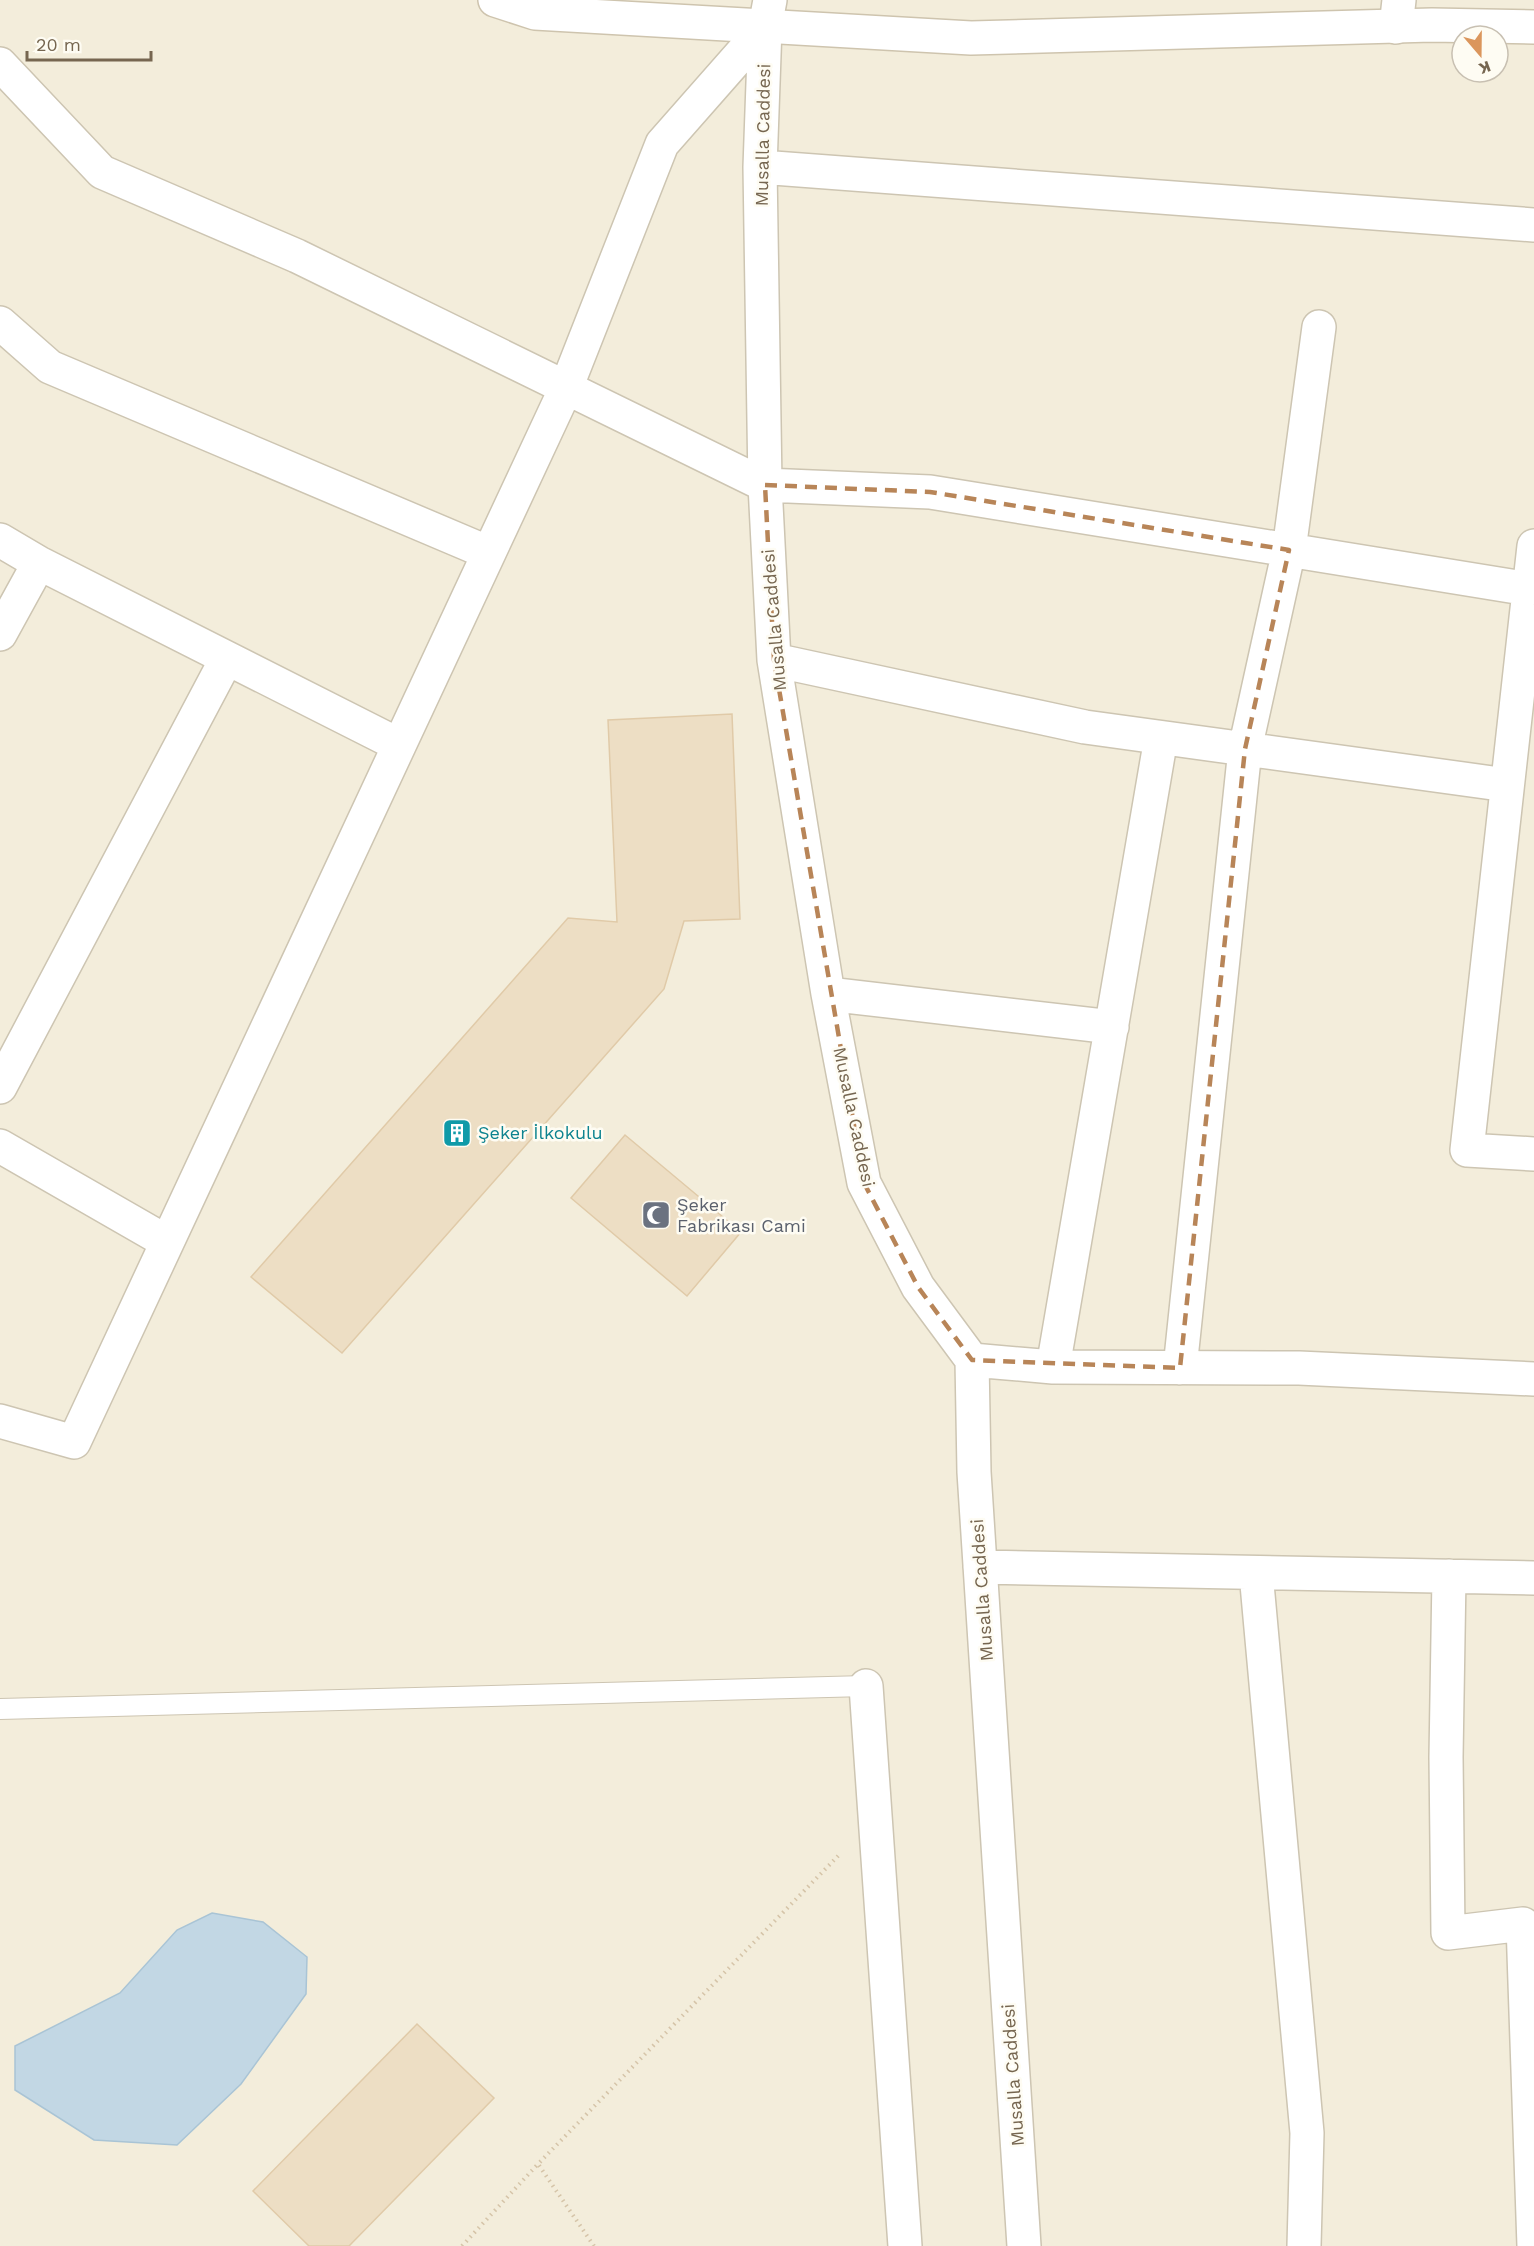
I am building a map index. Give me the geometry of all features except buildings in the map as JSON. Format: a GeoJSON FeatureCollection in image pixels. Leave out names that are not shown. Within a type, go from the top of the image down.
{"type":"FeatureCollection","features":[{"type":"Feature","properties":{"kind":"street"},"geometry":{"type":"LineString","coordinates":[[495,0],[535,13],[767,14],[971,38],[1398,13],[1534,27]]}},
{"type":"Feature","properties":{"kind":"street"},"geometry":{"type":"LineString","coordinates":[[0,1420],[74,1442],[566,388],[662,144],[767,14]]}},
{"type":"Feature","properties":{"kind":"street","name":"Musalla Caddesi"},"geometry":{"type":"LineString","coordinates":[[767,14],[760,167],[765,485],[774,660],[828,994],[864,1183],[918,1287],[972,1360],[974,1472],[1024,2246]]}},
{"type":"Feature","properties":{"kind":"street"},"geometry":{"type":"LineString","coordinates":[[0,64],[102,172],[297,256],[765,485],[930,492],[1529,589]]}},
{"type":"Feature","properties":{"kind":"street"},"geometry":{"type":"LineString","coordinates":[[760,167],[1534,225]]}},
{"type":"Feature","properties":{"kind":"street"},"geometry":{"type":"LineString","coordinates":[[0,323],[50,367],[489,553]]}},
{"type":"Feature","properties":{"kind":"street"},"geometry":{"type":"LineString","coordinates":[[1180,1368],[1245,749],[1289,550],[1319,327]]}},
{"type":"Feature","properties":{"kind":"street"},"geometry":{"type":"LineString","coordinates":[[0,540],[39,563],[399,745]]}},
{"type":"Feature","properties":{"kind":"street"},"geometry":{"type":"LineString","coordinates":[[1534,546],[1467,1150],[1534,1154]]}},
{"type":"Feature","properties":{"kind":"street"},"geometry":{"type":"LineString","coordinates":[[0,634],[39,563]]}},
{"type":"Feature","properties":{"kind":"street"},"geometry":{"type":"LineString","coordinates":[[0,1087],[227,658]]}},
{"type":"Feature","properties":{"kind":"street"},"geometry":{"type":"LineString","coordinates":[[774,660],[1085,727],[1508,785]]}},
{"type":"Feature","properties":{"kind":"street"},"geometry":{"type":"LineString","coordinates":[[1053,1367],[1161,738]]}},
{"type":"Feature","properties":{"kind":"street"},"geometry":{"type":"LineString","coordinates":[[828,994],[1112,1027]]}},
{"type":"Feature","properties":{"kind":"street"},"geometry":{"type":"LineString","coordinates":[[0,1146],[167,1242]]}},
{"type":"Feature","properties":{"kind":"street"},"geometry":{"type":"LineString","coordinates":[[972,1360],[1053,1367],[1299,1368],[1534,1379]]}},
{"type":"Feature","properties":{"kind":"street"},"geometry":{"type":"LineString","coordinates":[[980,1567],[1534,1578]]}},
{"type":"Feature","properties":{"kind":"street"},"geometry":{"type":"LineString","coordinates":[[1256,1573],[1307,2133],[1304,2246]]}},
{"type":"Feature","properties":{"kind":"street"},"geometry":{"type":"LineString","coordinates":[[1449,1576],[1446,1757],[1448,1933],[1523,1924],[1534,2246]]}},
{"type":"Feature","properties":{"kind":"street"},"geometry":{"type":"LineString","coordinates":[[866,1686],[904,2246]]}},
{"type":"Feature","properties":{"kind":"lane"},"geometry":{"type":"LineString","coordinates":[[0,1709],[866,1686]]}},
{"type":"Feature","properties":{"kind":"path"},"geometry":{"type":"LineString","coordinates":[[462,2246],[538,2164],[875,1818]]}},
{"type":"Feature","properties":{"kind":"path"},"geometry":{"type":"LineString","coordinates":[[538,2164],[594,2246]]}},
{"type":"Feature","properties":{"kind":"highlighted area"},"geometry":{"type":"Polygon","coordinates":[[[765,485],[930,492],[1289,550],[1245,749],[1180,1368],[972,1360],[918,1287],[864,1183],[774,660],[765,485]]]}},
{"type":"Feature","properties":{"kind":"shaded area"},"geometry":{"type":"Polygon","coordinates":[[[0,0],[1534,0],[1534,2246],[0,2246],[0,0]]]}},
{"type":"Feature","properties":{"kind":"water"},"geometry":{"type":"Polygon","coordinates":[[[212,1913],[263,1922],[307,1957],[306,1994],[241,2084],[177,2145],[94,2140],[15,2090],[15,2046],[120,1993],[177,1930],[212,1913]]]}},
{"type":"Feature","properties":{"kind":"place","name":"Şeker İlkokulu"},"geometry":{"type":"Point","coordinates":[457,1133]}},
{"type":"Feature","properties":{"kind":"place","name":"Şeker Fabrikası Cami"},"geometry":{"type":"Point","coordinates":[656,1215]}}]}
